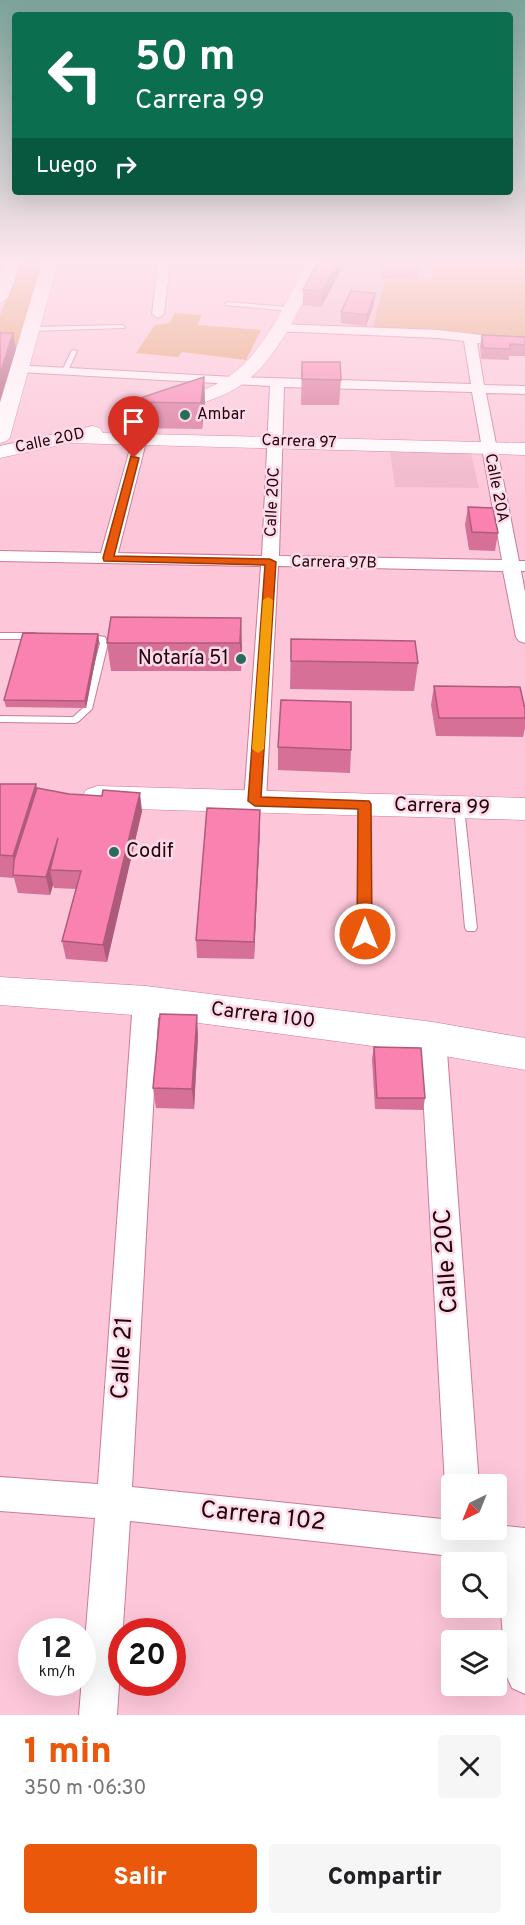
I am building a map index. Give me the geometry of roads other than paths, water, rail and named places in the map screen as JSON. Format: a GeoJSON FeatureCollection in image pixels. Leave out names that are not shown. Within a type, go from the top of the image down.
{"type":"FeatureCollection","features":[{"type":"Feature","properties":{"kind":"main road"},"geometry":{"type":"LineString","coordinates":[[0,437],[27,342]]}},
{"type":"Feature","properties":{"kind":"main road"},"geometry":{"type":"LineString","coordinates":[[151,414],[234,381],[253,364],[268,342]]}},
{"type":"Feature","properties":{"kind":"main road","name":"Carrera 97"},"geometry":{"type":"LineString","coordinates":[[73,438],[135,429],[276,441],[525,449]]}},
{"type":"Feature","properties":{"kind":"main road","name":"Calle 20D"},"geometry":{"type":"LineString","coordinates":[[0,452],[73,438]]}},
{"type":"Feature","properties":{"kind":"main road","name":"Carrera 99"},"geometry":{"type":"LineString","coordinates":[[69,796],[525,809]]}},
{"type":"Feature","properties":{"kind":"main road","name":"Carrera 100"},"geometry":{"type":"LineString","coordinates":[[0,991],[146,1001],[433,1038],[525,1054]]}},
{"type":"Feature","properties":{"kind":"street","name":"Calle 20A"},"geometry":{"type":"LineString","coordinates":[[471,342],[488,448],[518,566],[525,637]]}},
{"type":"Feature","properties":{"kind":"street"},"geometry":{"type":"LineString","coordinates":[[496,342],[525,344]]}},
{"type":"Feature","properties":{"kind":"street"},"geometry":{"type":"LineString","coordinates":[[19,368],[278,383],[525,390]]}},
{"type":"Feature","properties":{"kind":"street","name":"Calle 20C"},"geometry":{"type":"LineString","coordinates":[[255,801],[270,562],[278,383]]}},
{"type":"Feature","properties":{"kind":"street"},"geometry":{"type":"LineString","coordinates":[[108,558],[135,429]]}},
{"type":"Feature","properties":{"kind":"street","name":"Carrera 97B"},"geometry":{"type":"LineString","coordinates":[[0,556],[518,566]]}},
{"type":"Feature","properties":{"kind":"street","name":"Calle 21"},"geometry":{"type":"LineString","coordinates":[[98,1715],[146,1001]]}},
{"type":"Feature","properties":{"kind":"street","name":"Calle 20C"},"geometry":{"type":"LineString","coordinates":[[433,1038],[461,1474]]}},
{"type":"Feature","properties":{"kind":"street","name":"Carrera 102"},"geometry":{"type":"LineString","coordinates":[[0,1494],[441,1532]]}},
{"type":"Feature","properties":{"kind":"street","name":"Carrera 102"},"geometry":{"type":"LineString","coordinates":[[492,1540],[519,1546]]}},
{"type":"Feature","properties":{"kind":"street"},"geometry":{"type":"LineString","coordinates":[[519,1546],[525,1675]]}},
{"type":"Feature","properties":{"kind":"lane"},"geometry":{"type":"LineString","coordinates":[[65,371],[74,351]]}},
{"type":"Feature","properties":{"kind":"lane"},"geometry":{"type":"LineString","coordinates":[[0,637],[45,636]]}},
{"type":"Feature","properties":{"kind":"lane"},"geometry":{"type":"LineString","coordinates":[[0,719],[75,720],[87,709],[104,644],[99,638],[78,636]]}},
{"type":"Feature","properties":{"kind":"lane"},"geometry":{"type":"LineString","coordinates":[[44,719],[46,707]]}},
{"type":"Feature","properties":{"kind":"lane"},"geometry":{"type":"LineString","coordinates":[[364,804],[365,934]]}},
{"type":"Feature","properties":{"kind":"lane"},"geometry":{"type":"LineString","coordinates":[[459,807],[471,927]]}},
{"type":"Feature","properties":{"kind":"place","name":"Ambar"},"geometry":{"type":"Point","coordinates":[185,415]}},
{"type":"Feature","properties":{"kind":"place","name":"Notaría 51"},"geometry":{"type":"Point","coordinates":[241,659]}},
{"type":"Feature","properties":{"kind":"place","name":"Codif"},"geometry":{"type":"Point","coordinates":[114,852]}}]}
